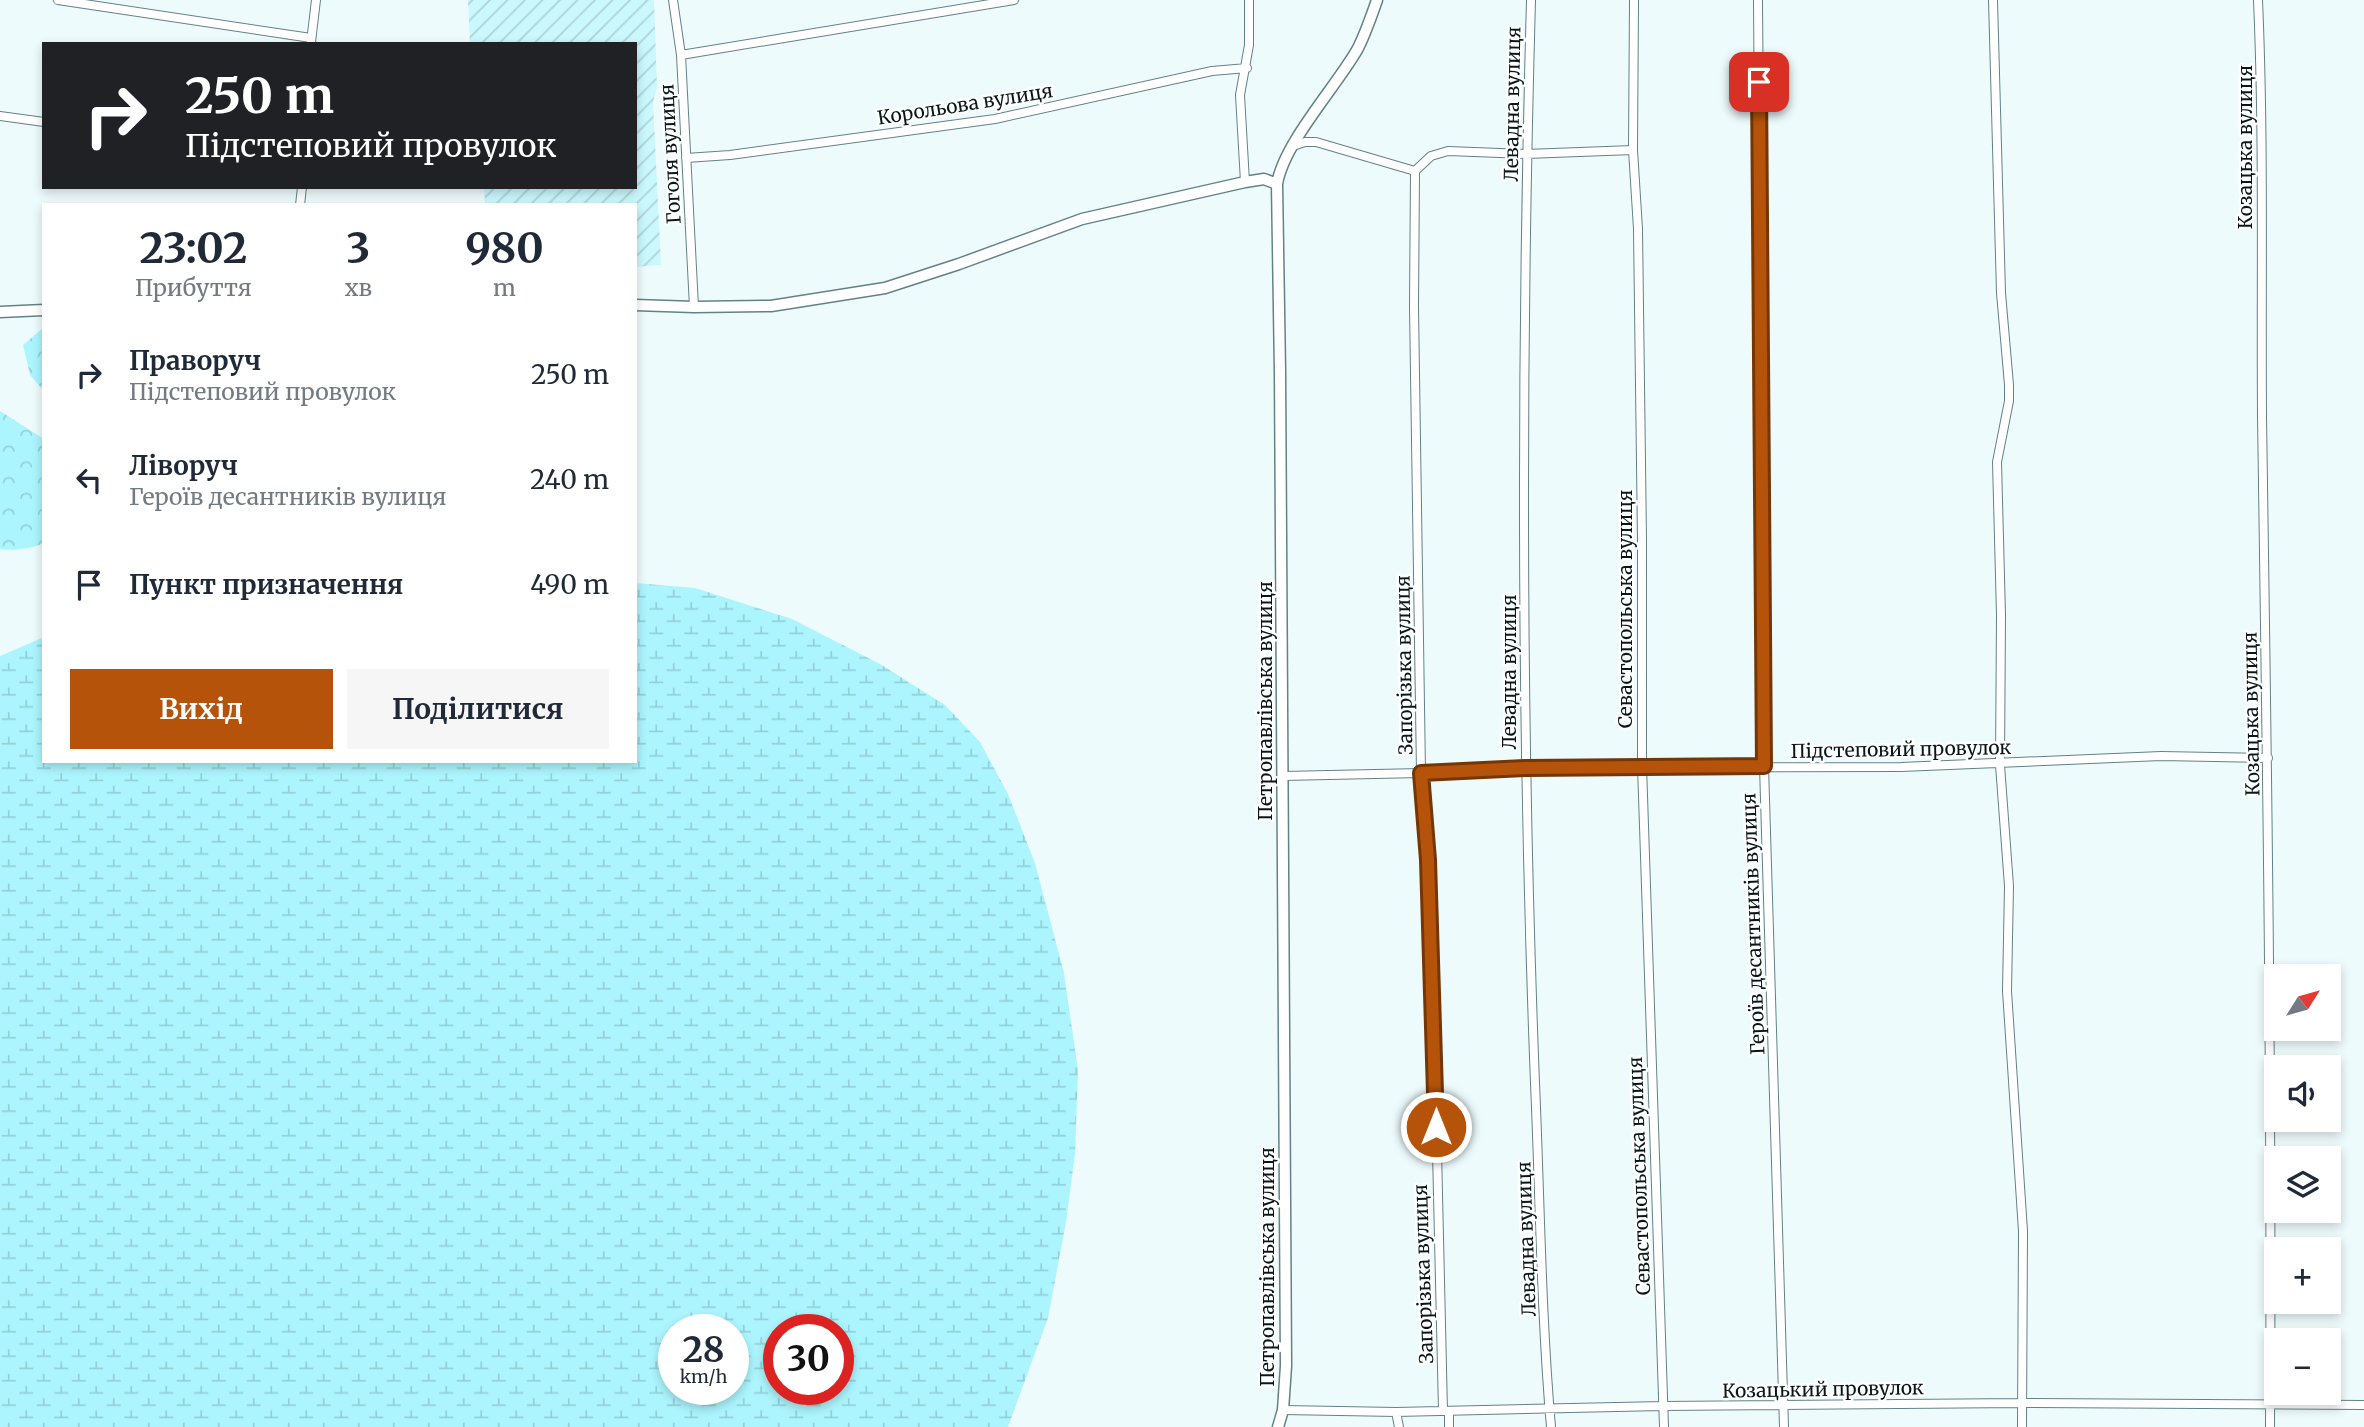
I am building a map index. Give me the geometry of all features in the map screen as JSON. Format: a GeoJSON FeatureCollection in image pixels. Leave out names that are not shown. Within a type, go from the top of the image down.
{"type":"FeatureCollection","features":[{"type":"Feature","properties":{"kind":"street"},"geometry":{"type":"LineString","coordinates":[[58,0],[311,41],[316,0]]}},
{"type":"Feature","properties":{"kind":"street","name":"Гоголя вулиця"},"geometry":{"type":"LineString","coordinates":[[673,0],[681,55],[694,307]]}},
{"type":"Feature","properties":{"kind":"street"},"geometry":{"type":"LineString","coordinates":[[681,55],[1014,0]]}},
{"type":"Feature","properties":{"kind":"street"},"geometry":{"type":"LineString","coordinates":[[1245,182],[1240,95],[1247,68],[1249,0]]}},
{"type":"Feature","properties":{"kind":"street","name":"Петропавлівська вулиця"},"geometry":{"type":"LineString","coordinates":[[1278,1427],[1283,1410],[1286,1352],[1280,372],[1276,184],[1282,164],[1357,49],[1377,0]]}},
{"type":"Feature","properties":{"kind":"street","name":"Левадна вулиця"},"geometry":{"type":"LineString","coordinates":[[1531,0],[1526,154],[1525,768],[1550,1427]]}},
{"type":"Feature","properties":{"kind":"street","name":"Севастопольська вулиця"},"geometry":{"type":"LineString","coordinates":[[1634,0],[1633,150],[1638,229],[1642,766],[1664,1427]]}},
{"type":"Feature","properties":{"kind":"street","name":"Героїв десантників вулиця"},"geometry":{"type":"LineString","coordinates":[[1758,0],[1764,766],[1783,1427]]}},
{"type":"Feature","properties":{"kind":"street"},"geometry":{"type":"LineString","coordinates":[[1993,0],[2001,293],[2010,385],[1997,462],[2001,615],[2000,765],[2008,886],[2007,991],[2023,1231],[2022,1427]]}},
{"type":"Feature","properties":{"kind":"street","name":"Козацька вулиця"},"geometry":{"type":"LineString","coordinates":[[2258,0],[2268,758],[2270,1427]]}},
{"type":"Feature","properties":{"kind":"street","name":"Корольова вулиця"},"geometry":{"type":"LineString","coordinates":[[686,158],[730,155],[995,119],[1212,71],[1247,68]]}},
{"type":"Feature","properties":{"kind":"street"},"geometry":{"type":"LineString","coordinates":[[0,116],[42,122]]}},
{"type":"Feature","properties":{"kind":"street"},"geometry":{"type":"LineString","coordinates":[[1293,146],[1316,142],[1415,171],[1431,156],[1448,151],[1526,154],[1633,150]]}},
{"type":"Feature","properties":{"kind":"street","name":"Запорізька вулиця"},"geometry":{"type":"LineString","coordinates":[[1415,171],[1414,307],[1421,773],[1428,860],[1446,1411],[1449,1427]]}},
{"type":"Feature","properties":{"kind":"street"},"geometry":{"type":"LineString","coordinates":[[637,304],[771,306],[885,288],[1082,219],[1245,182],[1264,179],[1276,184]]}},
{"type":"Feature","properties":{"kind":"street"},"geometry":{"type":"LineString","coordinates":[[0,312],[42,310]]}},
{"type":"Feature","properties":{"kind":"street","name":"Підстеповий провулок"},"geometry":{"type":"LineString","coordinates":[[1283,776],[1642,766],[2000,765],[2161,756],[2268,758]]}},
{"type":"Feature","properties":{"kind":"street","name":"Козацький провулок"},"geometry":{"type":"LineString","coordinates":[[1283,1410],[1396,1412],[1663,1406],[2022,1403],[2364,1405]]}},
{"type":"Feature","properties":{"kind":"street"},"geometry":{"type":"LineString","coordinates":[[1396,1412],[1399,1427]]}},
{"type":"Feature","properties":{"kind":"shaded area"},"geometry":{"type":"Polygon","coordinates":[[[468,0],[654,0],[657,87],[653,102],[661,265],[637,267],[637,203],[485,203],[484,189],[637,189],[637,42],[470,42],[468,0]]]}},
{"type":"Feature","properties":{"kind":"green space"},"geometry":{"type":"Polygon","coordinates":[[[42,329],[42,389],[30,375],[23,345],[42,329]]]}},
{"type":"Feature","properties":{"kind":"green space"},"geometry":{"type":"Polygon","coordinates":[[[0,411],[42,438],[42,544],[16,550],[0,549],[0,411]]]}},
{"type":"Feature","properties":{"kind":"green space"},"geometry":{"type":"Polygon","coordinates":[[[637,583],[695,588],[792,619],[880,664],[945,705],[980,742],[1008,794],[1035,863],[1064,973],[1078,1070],[1075,1154],[1066,1222],[1048,1318],[1008,1427],[0,1427],[0,656],[42,638],[42,763],[637,763],[637,583]]]}},
{"type":"Feature","properties":{"kind":"route"},"geometry":{"type":"LineString","coordinates":[[1436,1127],[1428,860],[1421,773],[1525,768],[1764,766],[1759,82]]}}]}
